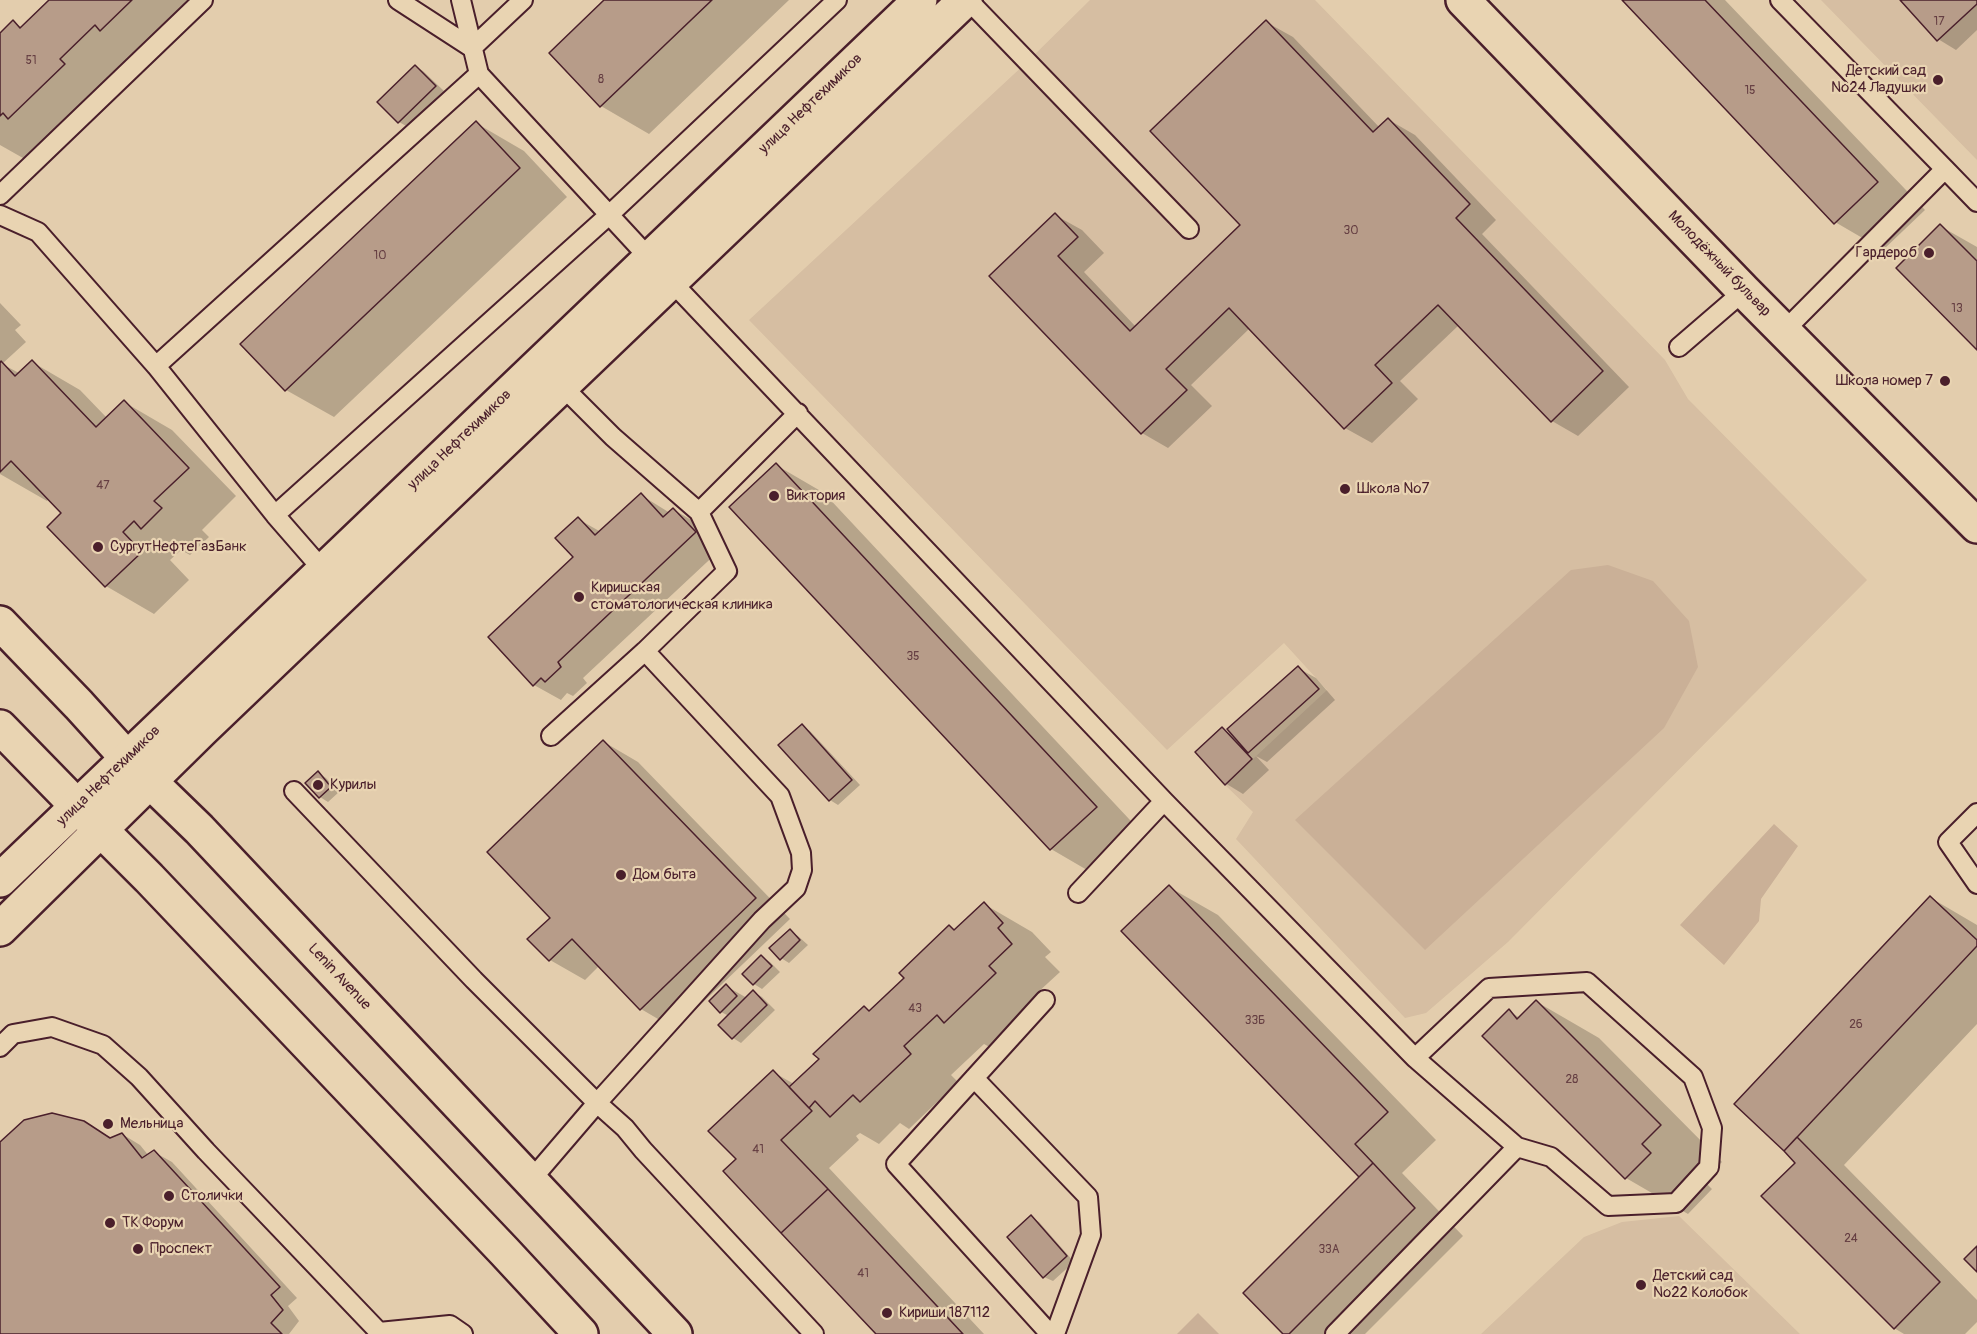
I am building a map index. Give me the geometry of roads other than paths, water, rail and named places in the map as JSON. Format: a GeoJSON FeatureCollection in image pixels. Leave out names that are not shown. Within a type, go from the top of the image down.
{"type":"FeatureCollection","features":[{"type":"Feature","properties":{"kind":"street","name":"улица Нефтехимиков"},"geometry":{"type":"LineString","coordinates":[[0,880],[323,570],[550,374],[660,269],[920,0]]}},
{"type":"Feature","properties":{"kind":"street"},"geometry":{"type":"LineString","coordinates":[[660,269],[967,0]]}},
{"type":"Feature","properties":{"kind":"street","name":"Молодёжный бульвар"},"geometry":{"type":"LineString","coordinates":[[1463,0],[1744,291],[1977,526]]}},
{"type":"Feature","properties":{"kind":"street"},"geometry":{"type":"LineString","coordinates":[[0,929],[344,594],[550,374]]}},
{"type":"Feature","properties":{"kind":"street","name":"Lenin Avenue"},"geometry":{"type":"LineString","coordinates":[[0,623],[675,1334]]}},
{"type":"Feature","properties":{"kind":"street"},"geometry":{"type":"LineString","coordinates":[[0,727],[480,1225],[581,1334]]}},
{"type":"Feature","properties":{"kind":"lane"},"geometry":{"type":"LineString","coordinates":[[0,195],[204,0]]}},
{"type":"Feature","properties":{"kind":"lane"},"geometry":{"type":"LineString","coordinates":[[398,0],[472,48]]}},
{"type":"Feature","properties":{"kind":"lane"},"geometry":{"type":"LineString","coordinates":[[461,0],[479,74],[609,215],[1164,801],[1415,1058],[1517,1147],[1551,1157],[1608,1206],[1676,1203],[1708,1167],[1712,1128],[1694,1077],[1587,982],[1489,988],[1415,1058]]}},
{"type":"Feature","properties":{"kind":"lane"},"geometry":{"type":"LineString","coordinates":[[472,48],[523,0]]}},
{"type":"Feature","properties":{"kind":"lane"},"geometry":{"type":"LineString","coordinates":[[275,515],[609,215],[837,0]]}},
{"type":"Feature","properties":{"kind":"lane"},"geometry":{"type":"LineString","coordinates":[[967,0],[1189,229]]}},
{"type":"Feature","properties":{"kind":"lane"},"geometry":{"type":"LineString","coordinates":[[1780,0],[1977,202]]}},
{"type":"Feature","properties":{"kind":"lane"},"geometry":{"type":"LineString","coordinates":[[156,366],[479,74]]}},
{"type":"Feature","properties":{"kind":"lane"},"geometry":{"type":"LineString","coordinates":[[1784,331],[1946,170]]}},
{"type":"Feature","properties":{"kind":"lane"},"geometry":{"type":"LineString","coordinates":[[0,215],[38,232],[156,366],[275,515],[344,594]]}},
{"type":"Feature","properties":{"kind":"lane"},"geometry":{"type":"LineString","coordinates":[[1679,347],[1744,291]]}},
{"type":"Feature","properties":{"kind":"lane"},"geometry":{"type":"LineString","coordinates":[[550,374],[613,437],[699,512],[727,571],[645,651],[551,736]]}},
{"type":"Feature","properties":{"kind":"lane"},"geometry":{"type":"LineString","coordinates":[[699,512],[798,413]]}},
{"type":"Feature","properties":{"kind":"lane"},"geometry":{"type":"LineString","coordinates":[[531,1180],[597,1103],[762,921],[796,888],[802,870],[801,853],[780,796],[645,651]]}},
{"type":"Feature","properties":{"kind":"lane"},"geometry":{"type":"LineString","coordinates":[[294,791],[474,980],[625,1128],[814,1334]]}},
{"type":"Feature","properties":{"kind":"lane"},"geometry":{"type":"LineString","coordinates":[[1078,893],[1164,801]]}},
{"type":"Feature","properties":{"kind":"lane"},"geometry":{"type":"LineString","coordinates":[[1977,813],[1948,842],[1977,884]]}},
{"type":"Feature","properties":{"kind":"lane"},"geometry":{"type":"LineString","coordinates":[[1045,1000],[896,1164],[1050,1334]]}},
{"type":"Feature","properties":{"kind":"lane"},"geometry":{"type":"LineString","coordinates":[[0,1047],[13,1034],[51,1028],[103,1045],[139,1077],[377,1333],[450,1325],[463,1334]]}},
{"type":"Feature","properties":{"kind":"lane"},"geometry":{"type":"LineString","coordinates":[[974,1078],[1088,1197],[1091,1234],[1055,1334]]}},
{"type":"Feature","properties":{"kind":"lane"},"geometry":{"type":"LineString","coordinates":[[1335,1334],[1517,1147]]}},
{"type":"Feature","properties":{"kind":"place","name":"Детский сад №24 Ладушки"},"geometry":{"type":"Point","coordinates":[1938,80]}},
{"type":"Feature","properties":{"kind":"place","name":"Гардероб"},"geometry":{"type":"Point","coordinates":[1929,253]}},
{"type":"Feature","properties":{"kind":"place","name":"Школа номер 7"},"geometry":{"type":"Point","coordinates":[1945,381]}},
{"type":"Feature","properties":{"kind":"place","name":"Школа №7"},"geometry":{"type":"Point","coordinates":[1345,489]}},
{"type":"Feature","properties":{"kind":"place","name":"Виктория"},"geometry":{"type":"Point","coordinates":[774,496]}},
{"type":"Feature","properties":{"kind":"place","name":"СургутНефтеГазБанк"},"geometry":{"type":"Point","coordinates":[98,547]}},
{"type":"Feature","properties":{"kind":"place","name":"Киришская стоматологическая клиника"},"geometry":{"type":"Point","coordinates":[579,597]}},
{"type":"Feature","properties":{"kind":"place","name":"Курилы"},"geometry":{"type":"Point","coordinates":[318,785]}},
{"type":"Feature","properties":{"kind":"place","name":"Дом быта"},"geometry":{"type":"Point","coordinates":[621,875]}},
{"type":"Feature","properties":{"kind":"place","name":"Мельница"},"geometry":{"type":"Point","coordinates":[108,1124]}},
{"type":"Feature","properties":{"kind":"place","name":"Столички"},"geometry":{"type":"Point","coordinates":[169,1196]}},
{"type":"Feature","properties":{"kind":"place","name":"ТК Форум"},"geometry":{"type":"Point","coordinates":[110,1223]}},
{"type":"Feature","properties":{"kind":"place","name":"Проспект"},"geometry":{"type":"Point","coordinates":[138,1249]}},
{"type":"Feature","properties":{"kind":"place","name":"Детский сад №22 Колобок"},"geometry":{"type":"Point","coordinates":[1641,1285]}},
{"type":"Feature","properties":{"kind":"place","name":"Кириши 187112"},"geometry":{"type":"Point","coordinates":[887,1313]}}]}
